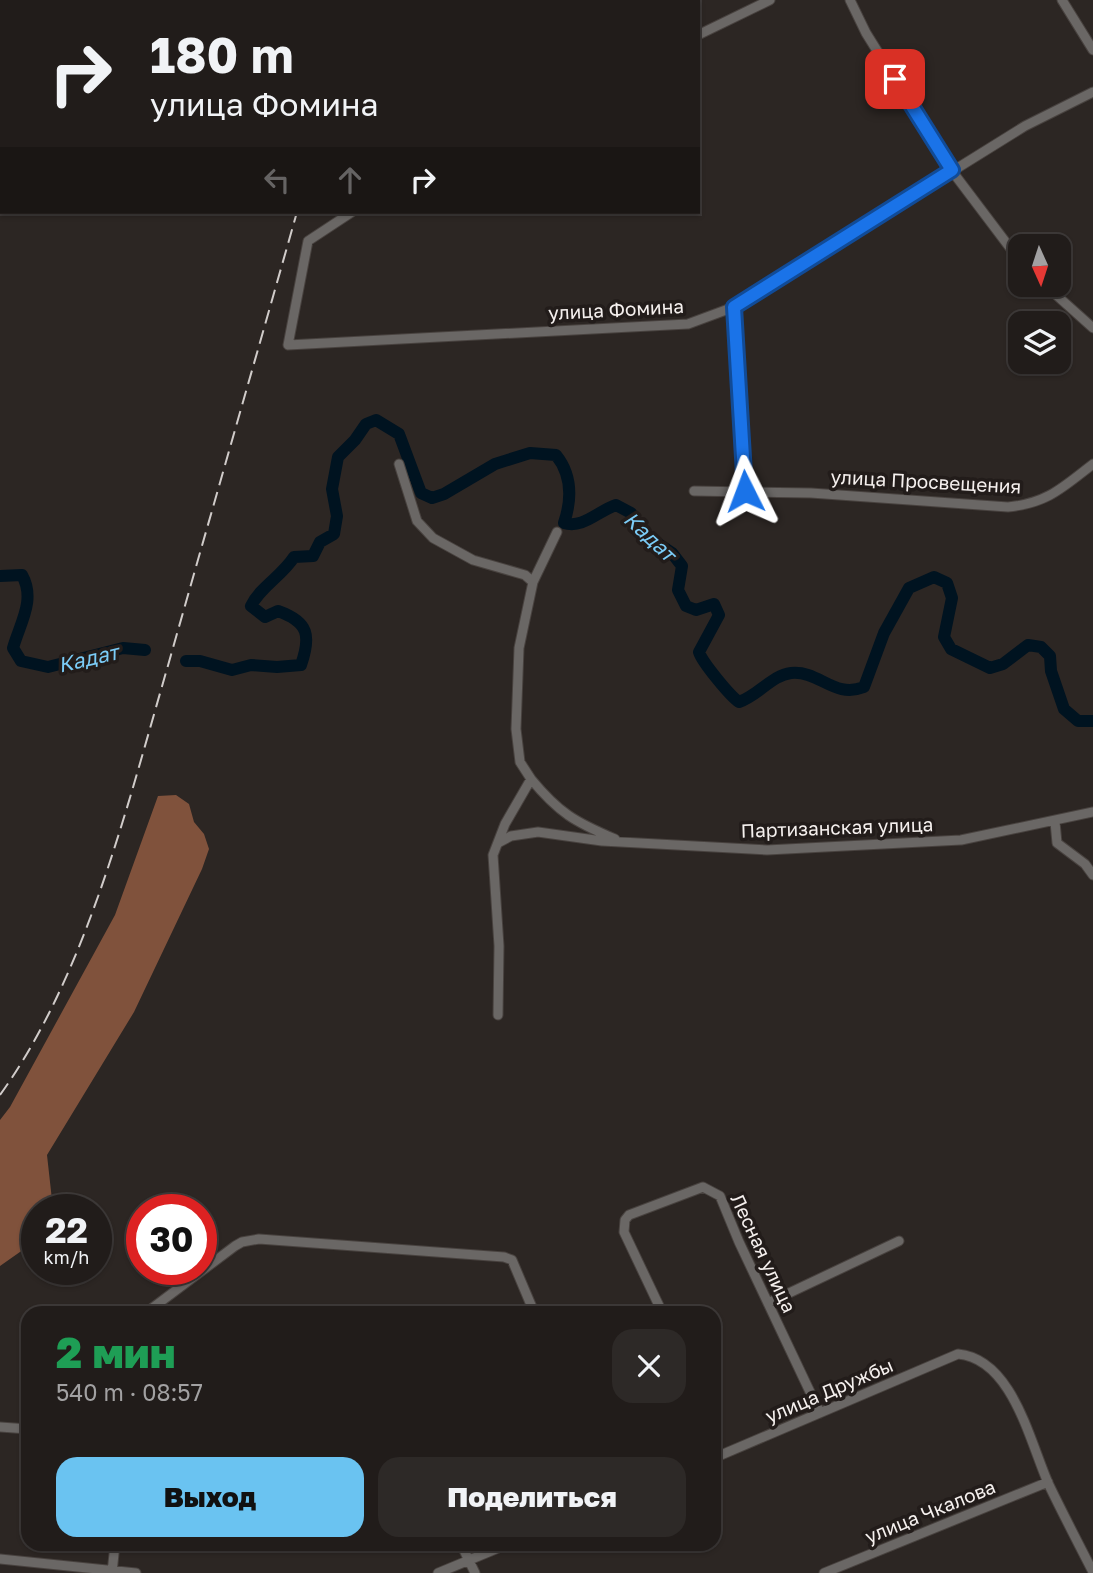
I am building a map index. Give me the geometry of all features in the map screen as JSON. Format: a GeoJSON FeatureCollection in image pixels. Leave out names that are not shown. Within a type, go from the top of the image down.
{"type":"FeatureCollection","features":[{"type":"Feature","properties":{"kind":"street"},"geometry":{"type":"LineString","coordinates":[[700,34],[770,0]]}},
{"type":"Feature","properties":{"kind":"street"},"geometry":{"type":"LineString","coordinates":[[850,0],[866,33],[952,170],[1008,245]]}},
{"type":"Feature","properties":{"kind":"street"},"geometry":{"type":"LineString","coordinates":[[1062,0],[1093,50]]}},
{"type":"Feature","properties":{"kind":"street","name":"улица Фомина"},"geometry":{"type":"LineString","coordinates":[[349,214],[308,241],[288,345],[672,326],[701,320],[734,307],[1025,126],[1093,92]]}},
{"type":"Feature","properties":{"kind":"street"},"geometry":{"type":"LineString","coordinates":[[1060,298],[1093,328]]}},
{"type":"Feature","properties":{"kind":"street"},"geometry":{"type":"LineString","coordinates":[[734,307],[745,491]]}},
{"type":"Feature","properties":{"kind":"street"},"geometry":{"type":"LineString","coordinates":[[399,464],[416,521],[433,538],[473,560],[525,575],[533,582]]}},
{"type":"Feature","properties":{"kind":"street","name":"улица Просвещения"},"geometry":{"type":"LineString","coordinates":[[694,491],[811,493],[1009,507],[1042,500],[1093,464]]}},
{"type":"Feature","properties":{"kind":"street"},"geometry":{"type":"LineString","coordinates":[[558,532],[533,582],[519,648],[517,753],[531,779],[562,813],[583,826],[620,841]]}},
{"type":"Feature","properties":{"kind":"street"},"geometry":{"type":"LineString","coordinates":[[498,1015],[499,946],[492,863],[494,848],[531,779]]}},
{"type":"Feature","properties":{"kind":"street","name":"Партизанская улица"},"geometry":{"type":"LineString","coordinates":[[498,843],[511,836],[538,832],[588,840],[767,850],[961,840],[1093,812]]}},
{"type":"Feature","properties":{"kind":"street"},"geometry":{"type":"LineString","coordinates":[[1055,822],[1057,843],[1085,864],[1093,875]]}},
{"type":"Feature","properties":{"kind":"street","name":"Лесная улица"},"geometry":{"type":"LineString","coordinates":[[659,1306],[624,1232],[625,1220],[629,1215],[703,1187],[720,1196],[820,1413]]}},
{"type":"Feature","properties":{"kind":"street"},"geometry":{"type":"LineString","coordinates":[[155,1306],[235,1246],[251,1239],[504,1257],[512,1261],[531,1306]]}},
{"type":"Feature","properties":{"kind":"street"},"geometry":{"type":"LineString","coordinates":[[768,1303],[898,1241]]}},
{"type":"Feature","properties":{"kind":"street","name":"улица Дружбы"},"geometry":{"type":"LineString","coordinates":[[721,1455],[958,1354],[979,1360],[1008,1391],[1024,1418],[1048,1482]]}},
{"type":"Feature","properties":{"kind":"street"},"geometry":{"type":"LineString","coordinates":[[0,1427],[21,1428]]}},
{"type":"Feature","properties":{"kind":"street"},"geometry":{"type":"LineString","coordinates":[[1048,1482],[1093,1572]]}},
{"type":"Feature","properties":{"kind":"street","name":"улица Чкалова"},"geometry":{"type":"LineString","coordinates":[[824,1573],[1048,1482]]}},
{"type":"Feature","properties":{"kind":"street"},"geometry":{"type":"LineString","coordinates":[[112,1572],[115,1551]]}},
{"type":"Feature","properties":{"kind":"street"},"geometry":{"type":"LineString","coordinates":[[464,1551],[475,1573]]}},
{"type":"Feature","properties":{"kind":"street"},"geometry":{"type":"LineString","coordinates":[[438,1573],[489,1551]]}},
{"type":"Feature","properties":{"kind":"street"},"geometry":{"type":"LineString","coordinates":[[0,1559],[136,1573]]}},
{"type":"Feature","properties":{"kind":"shaded area"},"geometry":{"type":"Polygon","coordinates":[[[176,795],[189,804],[194,822],[204,834],[209,849],[134,1012],[47,1155],[51,1194],[21,1194],[21,1251],[0,1266],[0,1120],[10,1107],[115,915],[158,796],[176,795]]]}},
{"type":"Feature","properties":{"kind":"waterway","name":"Кадат"},"geometry":{"type":"LineString","coordinates":[[186,661],[200,661],[232,670],[251,665],[301,665],[306,646],[302,625],[278,611],[265,617],[251,606],[294,557],[313,556],[320,542],[334,534],[337,516],[332,489],[338,457],[366,424],[376,420],[399,434],[421,493],[432,498],[444,494],[495,464],[530,453],[556,455],[565,471],[569,488],[564,523],[584,522],[616,505],[631,513],[642,533],[672,553],[682,566],[678,590],[686,606],[696,610],[714,604],[719,615],[699,652],[705,663],[739,702],[778,677],[791,673],[801,673],[844,689],[864,687],[884,633],[909,588],[934,577],[947,583],[952,598],[944,637],[951,649],[990,668],[1003,664],[1028,645],[1041,647],[1050,656],[1051,671],[1064,709],[1078,721],[1093,721]]}},
{"type":"Feature","properties":{"kind":"waterway","name":"Кадат"},"geometry":{"type":"LineString","coordinates":[[0,576],[22,575],[26,584],[27,602],[13,648],[21,661],[48,667],[123,648],[145,650]]}},
{"type":"Feature","properties":{"kind":"railway"},"geometry":{"type":"LineString","coordinates":[[0,1095],[57,998],[80,945],[119,834],[296,214]]}},
{"type":"Feature","properties":{"kind":"route"},"geometry":{"type":"LineString","coordinates":[[745,491],[734,307],[952,170],[895,79]]}}]}
